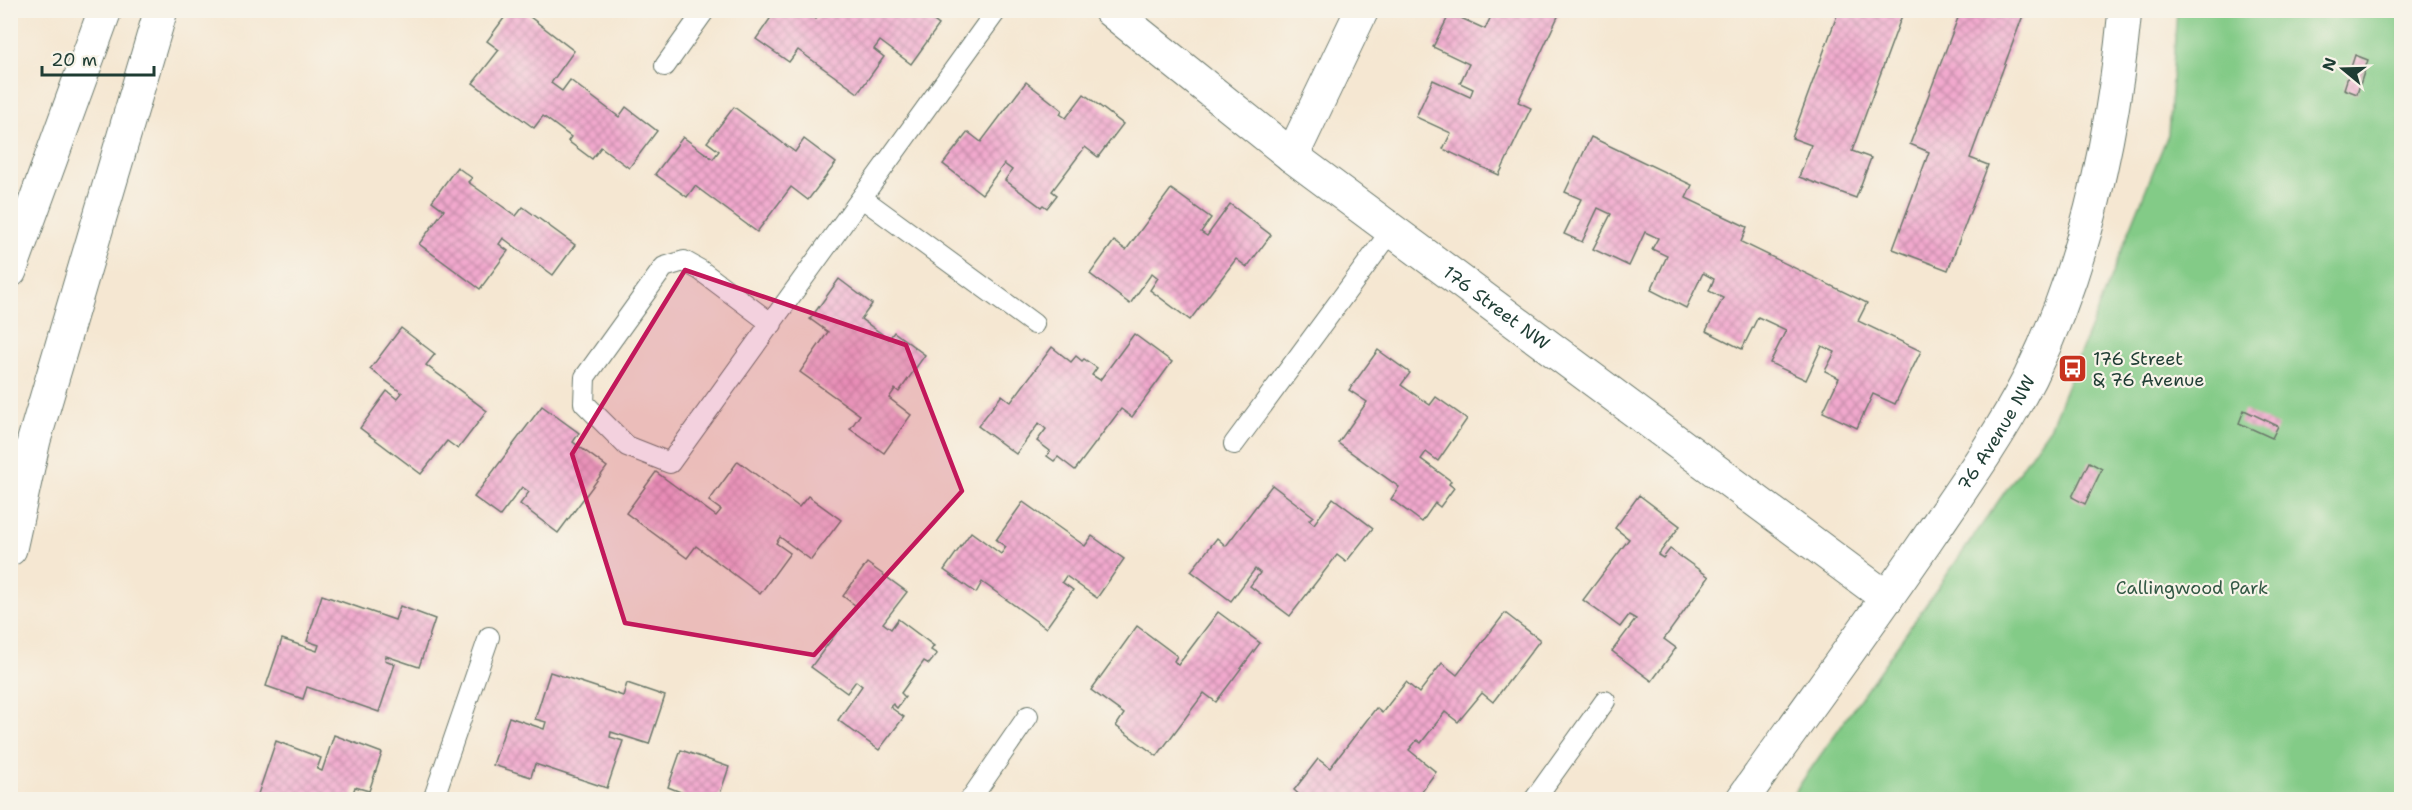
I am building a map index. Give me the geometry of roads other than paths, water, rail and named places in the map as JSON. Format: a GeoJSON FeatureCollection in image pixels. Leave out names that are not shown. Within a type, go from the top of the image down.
{"type":"FeatureCollection","features":[{"type":"Feature","properties":{"kind":"main road"},"geometry":{"type":"LineString","coordinates":[[10,271],[105,10]]}},
{"type":"Feature","properties":{"kind":"main road"},"geometry":{"type":"LineString","coordinates":[[10,549],[34,441],[161,10]]}},
{"type":"Feature","properties":{"kind":"main road","name":"176 Street NW"},"geometry":{"type":"LineString","coordinates":[[1110,10],[1292,156],[1887,598]]}},
{"type":"Feature","properties":{"kind":"main road"},"geometry":{"type":"LineString","coordinates":[[1292,156],[1362,10]]}},
{"type":"Feature","properties":{"kind":"main road","name":"76 Avenue NW"},"geometry":{"type":"LineString","coordinates":[[1742,800],[1887,598],[1997,437],[2030,377],[2050,332],[2086,228],[2105,150],[2119,74],[2126,10]]}},
{"type":"Feature","properties":{"kind":"lane"},"geometry":{"type":"LineString","coordinates":[[665,66],[705,10]]}},
{"type":"Feature","properties":{"kind":"lane"},"geometry":{"type":"LineString","coordinates":[[772,324],[700,270],[684,261],[664,267],[585,377],[584,404],[627,446],[670,463],[772,324],[997,10]]}},
{"type":"Feature","properties":{"kind":"lane"},"geometry":{"type":"LineString","coordinates":[[862,198],[1034,324]]}},
{"type":"Feature","properties":{"kind":"lane"},"geometry":{"type":"LineString","coordinates":[[1234,444],[1392,230]]}},
{"type":"Feature","properties":{"kind":"lane"},"geometry":{"type":"LineString","coordinates":[[433,800],[489,637]]}},
{"type":"Feature","properties":{"kind":"lane"},"geometry":{"type":"LineString","coordinates":[[1534,800],[1605,701]]}},
{"type":"Feature","properties":{"kind":"lane"},"geometry":{"type":"LineString","coordinates":[[970,800],[1028,716]]}},
{"type":"Feature","properties":{"kind":"place","name":"176 Street & 76 Avenue"},"geometry":{"type":"Point","coordinates":[2072,369]}},
{"type":"Feature","properties":{"kind":"park label","name":"Callingwood Park"},"geometry":{"type":"Point","coordinates":[2192,588]}}]}
